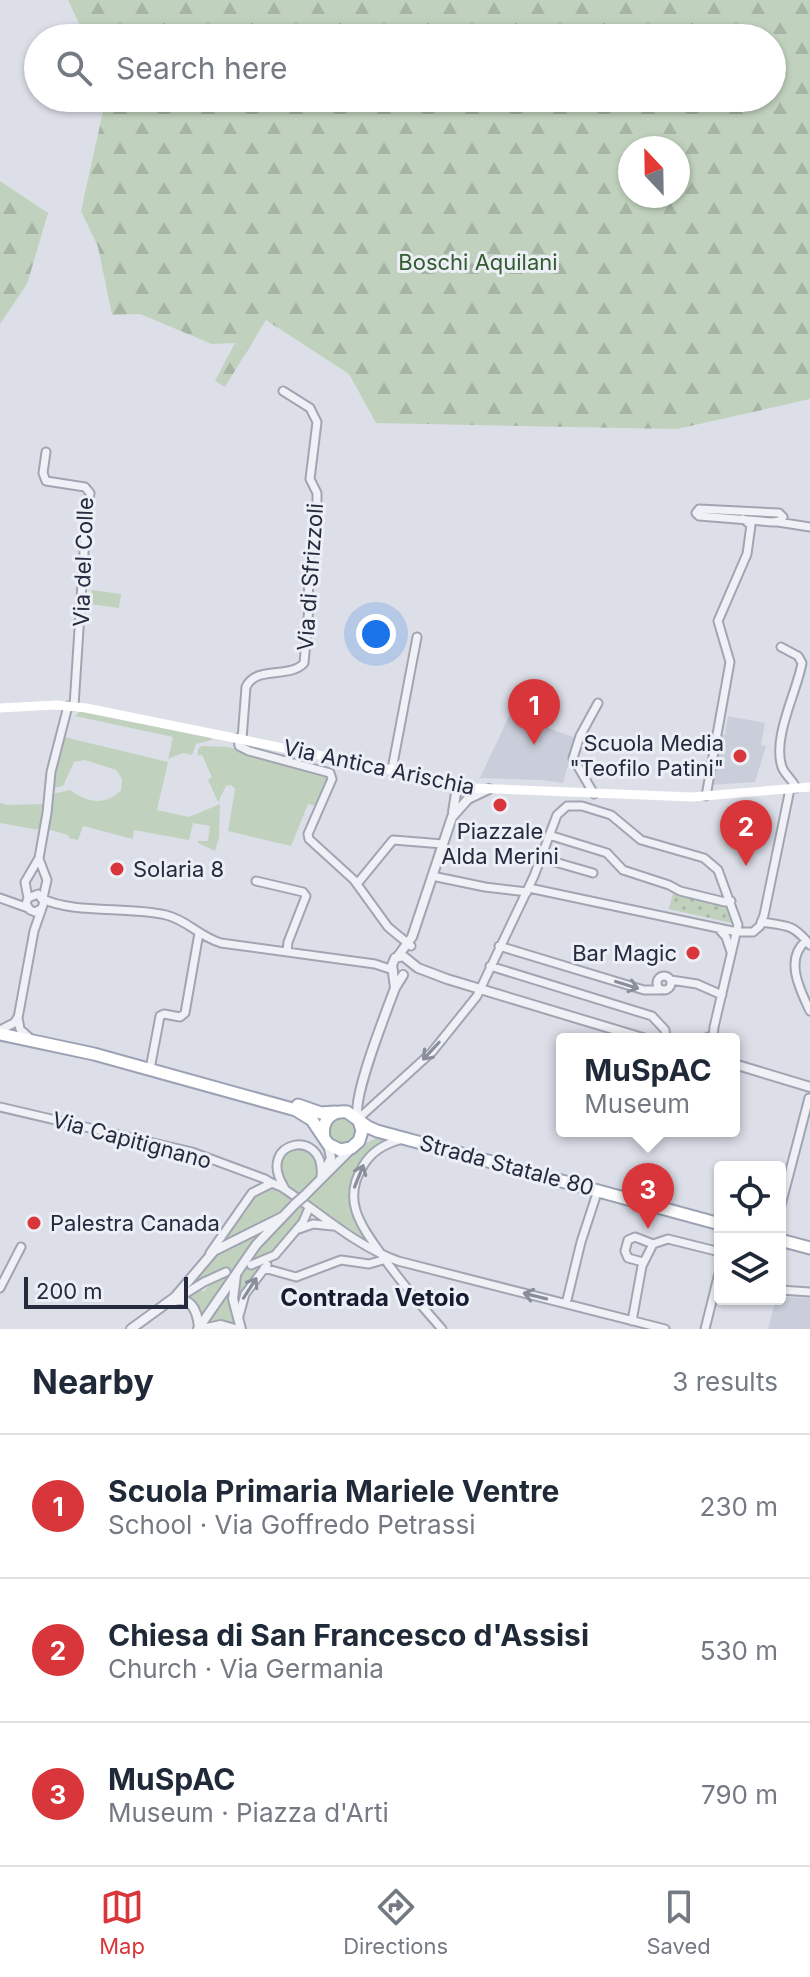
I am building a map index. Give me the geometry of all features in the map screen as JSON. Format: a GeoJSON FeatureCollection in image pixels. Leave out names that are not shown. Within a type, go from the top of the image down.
{"type":"FeatureCollection","features":[{"type":"Feature","properties":{"kind":"main road","name":"Via Antica Arischia"},"geometry":{"type":"LineString","coordinates":[[0,708],[71,706],[392,769],[461,787],[706,796],[810,787]]}},
{"type":"Feature","properties":{"kind":"main road"},"geometry":{"type":"LineString","coordinates":[[0,1032],[150,1069],[302,1113],[316,1125],[326,1141],[341,1150],[373,1135],[386,1133]]}},
{"type":"Feature","properties":{"kind":"main road"},"geometry":{"type":"LineString","coordinates":[[231,1091],[274,1098],[321,1113],[350,1112],[358,1119],[362,1132],[355,1145]]}},
{"type":"Feature","properties":{"kind":"main road"},"geometry":{"type":"LineString","coordinates":[[326,1141],[325,1122],[339,1111]]}},
{"type":"Feature","properties":{"kind":"main road","name":"Strada Statale 80"},"geometry":{"type":"LineString","coordinates":[[358,1119],[370,1129],[714,1222]]}},
{"type":"Feature","properties":{"kind":"main road"},"geometry":{"type":"LineString","coordinates":[[786,1242],[810,1248]]}},
{"type":"Feature","properties":{"kind":"street","name":"Via di Sfrizzoli"},"geometry":{"type":"LineString","coordinates":[[240,738],[249,680],[298,669],[304,663],[309,607],[308,573],[317,507],[317,493],[310,482],[317,422],[310,408],[283,391]]}},
{"type":"Feature","properties":{"kind":"street","name":"Via del Colle"},"geometry":{"type":"LineString","coordinates":[[46,452],[43,473],[46,481],[85,487],[90,491],[71,706]]}},
{"type":"Feature","properties":{"kind":"street"},"geometry":{"type":"LineString","coordinates":[[780,520],[779,513],[696,511],[699,516],[780,520],[793,526],[810,527]]}},
{"type":"Feature","properties":{"kind":"street"},"geometry":{"type":"LineString","coordinates":[[743,519],[751,525],[751,535]]}},
{"type":"Feature","properties":{"kind":"street"},"geometry":{"type":"LineString","coordinates":[[706,796],[730,662],[718,627],[719,616],[744,562],[751,535],[756,526],[765,521]]}},
{"type":"Feature","properties":{"kind":"street"},"geometry":{"type":"LineString","coordinates":[[392,769],[417,637]]}},
{"type":"Feature","properties":{"kind":"street"},"geometry":{"type":"LineString","coordinates":[[432,876],[478,886],[528,890],[737,932],[755,931],[761,922],[793,788],[781,756],[784,720],[802,663],[798,656],[781,647]]}},
{"type":"Feature","properties":{"kind":"street"},"geometry":{"type":"LineString","coordinates":[[594,794],[573,758],[580,736],[598,703]]}},
{"type":"Feature","properties":{"kind":"street"},"geometry":{"type":"LineString","coordinates":[[0,1032],[14,1023],[18,1014],[34,931],[42,908],[47,882],[39,858],[51,772],[71,706]]}},
{"type":"Feature","properties":{"kind":"street"},"geometry":{"type":"LineString","coordinates":[[240,738],[239,746],[249,751],[330,773],[332,779],[308,837],[312,845],[357,884],[377,915],[410,943]]}},
{"type":"Feature","properties":{"kind":"street"},"geometry":{"type":"LineString","coordinates":[[810,778],[810,787]]}},
{"type":"Feature","properties":{"kind":"street"},"geometry":{"type":"LineString","coordinates":[[443,782],[456,806]]}},
{"type":"Feature","properties":{"kind":"street"},"geometry":{"type":"LineString","coordinates":[[461,787],[462,799],[452,817],[410,943],[410,961],[395,988],[358,1096],[358,1119],[432,1052],[479,990],[528,890],[560,811],[577,806],[615,817],[641,840],[708,860],[718,870],[738,922],[712,1033]]}},
{"type":"Feature","properties":{"kind":"street"},"geometry":{"type":"LineString","coordinates":[[456,806],[489,789]]}},
{"type":"Feature","properties":{"kind":"street"},"geometry":{"type":"LineString","coordinates":[[577,806],[578,793]]}},
{"type":"Feature","properties":{"kind":"street"},"geometry":{"type":"LineString","coordinates":[[549,835],[604,852],[623,870],[680,891],[731,901]]}},
{"type":"Feature","properties":{"kind":"street"},"geometry":{"type":"LineString","coordinates":[[357,884],[393,840],[443,844]]}},
{"type":"Feature","properties":{"kind":"street"},"geometry":{"type":"LineString","coordinates":[[34,931],[25,882],[39,858]]}},
{"type":"Feature","properties":{"kind":"street"},"geometry":{"type":"LineString","coordinates":[[541,858],[593,873]]}},
{"type":"Feature","properties":{"kind":"street"},"geometry":{"type":"LineString","coordinates":[[32,871],[45,874]]}},
{"type":"Feature","properties":{"kind":"street"},"geometry":{"type":"LineString","coordinates":[[256,881],[305,894],[287,952]]}},
{"type":"Feature","properties":{"kind":"street"},"geometry":{"type":"LineString","coordinates":[[4,899],[27,898],[36,894],[62,904],[166,915],[221,943],[375,964],[405,974],[423,971]]}},
{"type":"Feature","properties":{"kind":"street"},"geometry":{"type":"LineString","coordinates":[[4,899],[35,912],[62,904]]}},
{"type":"Feature","properties":{"kind":"street"},"geometry":{"type":"LineString","coordinates":[[761,922],[794,928],[808,943],[800,949],[795,975],[810,1011]]}},
{"type":"Feature","properties":{"kind":"street"},"geometry":{"type":"LineString","coordinates":[[718,928],[726,937],[731,954]]}},
{"type":"Feature","properties":{"kind":"street"},"geometry":{"type":"LineString","coordinates":[[150,1069],[160,1016],[180,1017],[185,1013],[199,933]]}},
{"type":"Feature","properties":{"kind":"street"},"geometry":{"type":"LineString","coordinates":[[395,988],[393,970],[396,958],[410,943]]}},
{"type":"Feature","properties":{"kind":"street"},"geometry":{"type":"LineString","coordinates":[[499,946],[644,990],[660,990],[674,982]]}},
{"type":"Feature","properties":{"kind":"street"},"geometry":{"type":"LineString","coordinates":[[375,964],[404,956],[423,971],[626,1033]]}},
{"type":"Feature","properties":{"kind":"street"},"geometry":{"type":"LineString","coordinates":[[490,966],[652,1016],[665,1033]]}},
{"type":"Feature","properties":{"kind":"street"},"geometry":{"type":"LineString","coordinates":[[660,990],[656,985],[658,977],[697,984],[722,995]]}},
{"type":"Feature","properties":{"kind":"street"},"geometry":{"type":"LineString","coordinates":[[18,1014],[20,1029],[34,1040]]}},
{"type":"Feature","properties":{"kind":"street"},"geometry":{"type":"LineString","coordinates":[[740,1066],[810,1087]]}},
{"type":"Feature","properties":{"kind":"street"},"geometry":{"type":"LineString","coordinates":[[358,1096],[361,1106],[372,1107]]}},
{"type":"Feature","properties":{"kind":"street"},"geometry":{"type":"LineString","coordinates":[[339,1111],[358,1096]]}},
{"type":"Feature","properties":{"kind":"street"},"geometry":{"type":"LineString","coordinates":[[786,1186],[809,1098]]}},
{"type":"Feature","properties":{"kind":"street","name":"Via Capitignano"},"geometry":{"type":"LineString","coordinates":[[0,1107],[192,1152],[284,1187],[341,1229],[366,1240]]}},
{"type":"Feature","properties":{"kind":"street"},"geometry":{"type":"LineString","coordinates":[[408,1138],[376,1150],[358,1175],[353,1193],[354,1210],[366,1240],[442,1329]]}},
{"type":"Feature","properties":{"kind":"street"},"geometry":{"type":"LineString","coordinates":[[318,1182],[330,1161],[326,1141]]}},
{"type":"Feature","properties":{"kind":"street"},"geometry":{"type":"LineString","coordinates":[[284,1187],[277,1173],[276,1162],[284,1149],[294,1145],[309,1147],[316,1153],[321,1165],[318,1182]]}},
{"type":"Feature","properties":{"kind":"street"},"geometry":{"type":"LineString","coordinates":[[200,1328],[238,1271],[282,1217],[355,1145]]}},
{"type":"Feature","properties":{"kind":"street"},"geometry":{"type":"LineString","coordinates":[[171,1302],[252,1193],[270,1184]]}},
{"type":"Feature","properties":{"kind":"street"},"geometry":{"type":"LineString","coordinates":[[566,1304],[598,1190]]}},
{"type":"Feature","properties":{"kind":"street"},"geometry":{"type":"LineString","coordinates":[[238,1328],[242,1300],[264,1268],[297,1230],[309,1208]]}},
{"type":"Feature","properties":{"kind":"street"},"geometry":{"type":"LineString","coordinates":[[204,1260],[222,1247],[282,1217]]}},
{"type":"Feature","properties":{"kind":"street"},"geometry":{"type":"LineString","coordinates":[[297,1230],[320,1223],[341,1229]]}},
{"type":"Feature","properties":{"kind":"street"},"geometry":{"type":"LineString","coordinates":[[643,1262],[627,1257],[629,1238],[635,1237],[653,1244],[668,1239],[714,1250]]}},
{"type":"Feature","properties":{"kind":"street"},"geometry":{"type":"LineString","coordinates":[[632,1321],[643,1262],[653,1244]]}},
{"type":"Feature","properties":{"kind":"street"},"geometry":{"type":"LineString","coordinates":[[0,1288],[21,1247]]}},
{"type":"Feature","properties":{"kind":"street"},"geometry":{"type":"LineString","coordinates":[[251,1265],[275,1255]]}},
{"type":"Feature","properties":{"kind":"street"},"geometry":{"type":"LineString","coordinates":[[264,1268],[296,1277],[341,1260],[369,1264],[383,1257],[665,1329]]}},
{"type":"Feature","properties":{"kind":"street"},"geometry":{"type":"LineString","coordinates":[[238,1271],[233,1299],[238,1328]]}},
{"type":"Feature","properties":{"kind":"street"},"geometry":{"type":"LineString","coordinates":[[131,1329],[211,1278],[226,1272]]}},
{"type":"Feature","properties":{"kind":"street"},"geometry":{"type":"LineString","coordinates":[[786,1290],[810,1292]]}},
{"type":"Feature","properties":{"kind":"street"},"geometry":{"type":"LineString","coordinates":[[705,1329],[714,1293]]}},
{"type":"Feature","properties":{"kind":"street"},"geometry":{"type":"LineString","coordinates":[[171,1302],[184,1300],[192,1304],[200,1328]]}},
{"type":"Feature","properties":{"kind":"street"},"geometry":{"type":"LineString","coordinates":[[200,1328],[221,1325],[238,1328]]}},
{"type":"Feature","properties":{"kind":"shaded area"},"geometry":{"type":"Polygon","coordinates":[[[510,714],[576,738],[563,783],[480,778],[510,714]]]}},
{"type":"Feature","properties":{"kind":"shaded area","name":"Scuola Media \"Teofilo Patini\""},"geometry":{"type":"Polygon","coordinates":[[[728,716],[765,723],[761,745],[766,746],[755,782],[710,785],[721,735],[725,735],[728,716]]]}},
{"type":"Feature","properties":{"kind":"shaded area"},"geometry":{"type":"Polygon","coordinates":[[[786,1297],[810,1298],[810,1329],[768,1329],[774,1305],[786,1305],[786,1297]]]}},
{"type":"Feature","properties":{"kind":"green space","name":"Boschi Aquilani"},"geometry":{"type":"Polygon","coordinates":[[[68,0],[810,0],[810,399],[677,429],[376,423],[349,374],[266,320],[225,387],[215,381],[235,343],[212,344],[140,314],[112,315],[98,247],[81,211],[103,112],[786,112],[786,24],[79,24],[68,0]]]}},
{"type":"Feature","properties":{"kind":"green space"},"geometry":{"type":"Polygon","coordinates":[[[0,181],[48,213],[27,284],[0,324],[0,181]]]}},
{"type":"Feature","properties":{"kind":"green space"},"geometry":{"type":"Polygon","coordinates":[[[92,590],[121,594],[119,608],[90,604],[92,590]]]}},
{"type":"Feature","properties":{"kind":"green space"},"geometry":{"type":"Polygon","coordinates":[[[80,711],[212,740],[196,744],[192,755],[183,753],[168,759],[173,737],[75,716],[80,711]]]}},
{"type":"Feature","properties":{"kind":"green space"},"geometry":{"type":"Polygon","coordinates":[[[64,737],[168,762],[157,810],[189,817],[220,804],[219,837],[215,851],[198,843],[208,841],[210,826],[193,823],[189,840],[134,830],[133,839],[83,826],[78,840],[47,829],[52,794],[70,790],[89,800],[102,801],[121,790],[122,779],[116,770],[85,760],[74,762],[63,786],[53,788],[64,737]]]}},
{"type":"Feature","properties":{"kind":"green space"},"geometry":{"type":"Polygon","coordinates":[[[202,746],[228,747],[328,775],[316,806],[308,804],[291,846],[228,831],[235,789],[231,785],[226,786],[218,802],[208,780],[212,777],[202,755],[198,756],[198,749],[202,746]]]}},
{"type":"Feature","properties":{"kind":"green space"},"geometry":{"type":"Polygon","coordinates":[[[0,803],[46,804],[40,830],[0,823],[0,803]]]}},
{"type":"Feature","properties":{"kind":"green space"},"geometry":{"type":"Polygon","coordinates":[[[673,893],[731,906],[737,919],[731,923],[669,909],[673,893]]]}},
{"type":"Feature","properties":{"kind":"green space"},"geometry":{"type":"Polygon","coordinates":[[[342,1117],[352,1121],[356,1131],[352,1141],[342,1145],[332,1141],[328,1131],[332,1121],[342,1117]]]}},
{"type":"Feature","properties":{"kind":"green space"},"geometry":{"type":"Polygon","coordinates":[[[376,1138],[388,1139],[364,1158],[357,1170],[351,1196],[353,1210],[365,1239],[306,1201],[349,1158],[376,1138]]]}},
{"type":"Feature","properties":{"kind":"green space"},"geometry":{"type":"Polygon","coordinates":[[[296,1146],[313,1155],[318,1168],[318,1174],[299,1194],[286,1182],[280,1170],[283,1158],[296,1146]]]}},
{"type":"Feature","properties":{"kind":"green space"},"geometry":{"type":"Polygon","coordinates":[[[271,1186],[294,1199],[278,1215],[216,1248],[243,1216],[256,1194],[271,1186]]]}},
{"type":"Feature","properties":{"kind":"green space"},"geometry":{"type":"Polygon","coordinates":[[[301,1205],[306,1209],[290,1234],[269,1253],[252,1262],[253,1268],[259,1267],[238,1310],[237,1294],[247,1265],[267,1239],[301,1205]]]}},
{"type":"Feature","properties":{"kind":"green space"},"geometry":{"type":"Polygon","coordinates":[[[269,1226],[201,1315],[188,1296],[200,1288],[203,1292],[214,1280],[228,1274],[227,1268],[185,1289],[214,1254],[269,1226]]]}},
{"type":"Feature","properties":{"kind":"green space"},"geometry":{"type":"Polygon","coordinates":[[[231,1285],[238,1327],[223,1321],[207,1323],[231,1285]]]}},
{"type":"Feature","properties":{"kind":"place","name":"Scuola Primaria Mariele Ventre"},"geometry":{"type":"Point","coordinates":[534,745]}},
{"type":"Feature","properties":{"kind":"place","name":"Scuola Media \"Teofilo Patini\""},"geometry":{"type":"Point","coordinates":[740,756]}},
{"type":"Feature","properties":{"kind":"place","name":"Piazzale Alda Merini"},"geometry":{"type":"Point","coordinates":[500,805]}},
{"type":"Feature","properties":{"kind":"place","name":"Chiesa di San Francesco d'Assisi"},"geometry":{"type":"Point","coordinates":[746,866]}},
{"type":"Feature","properties":{"kind":"place","name":"Solaria 8"},"geometry":{"type":"Point","coordinates":[117,869]}},
{"type":"Feature","properties":{"kind":"place","name":"Bar Magic"},"geometry":{"type":"Point","coordinates":[693,953]}},
{"type":"Feature","properties":{"kind":"place","name":"Palestra Canada"},"geometry":{"type":"Point","coordinates":[34,1223]}},
{"type":"Feature","properties":{"kind":"place","name":"MuSpAC"},"geometry":{"type":"Point","coordinates":[648,1229]}},
{"type":"Feature","properties":{"kind":"district","name":"Contrada Vetoio"},"geometry":{"type":"Point","coordinates":[375,1297]}}]}
